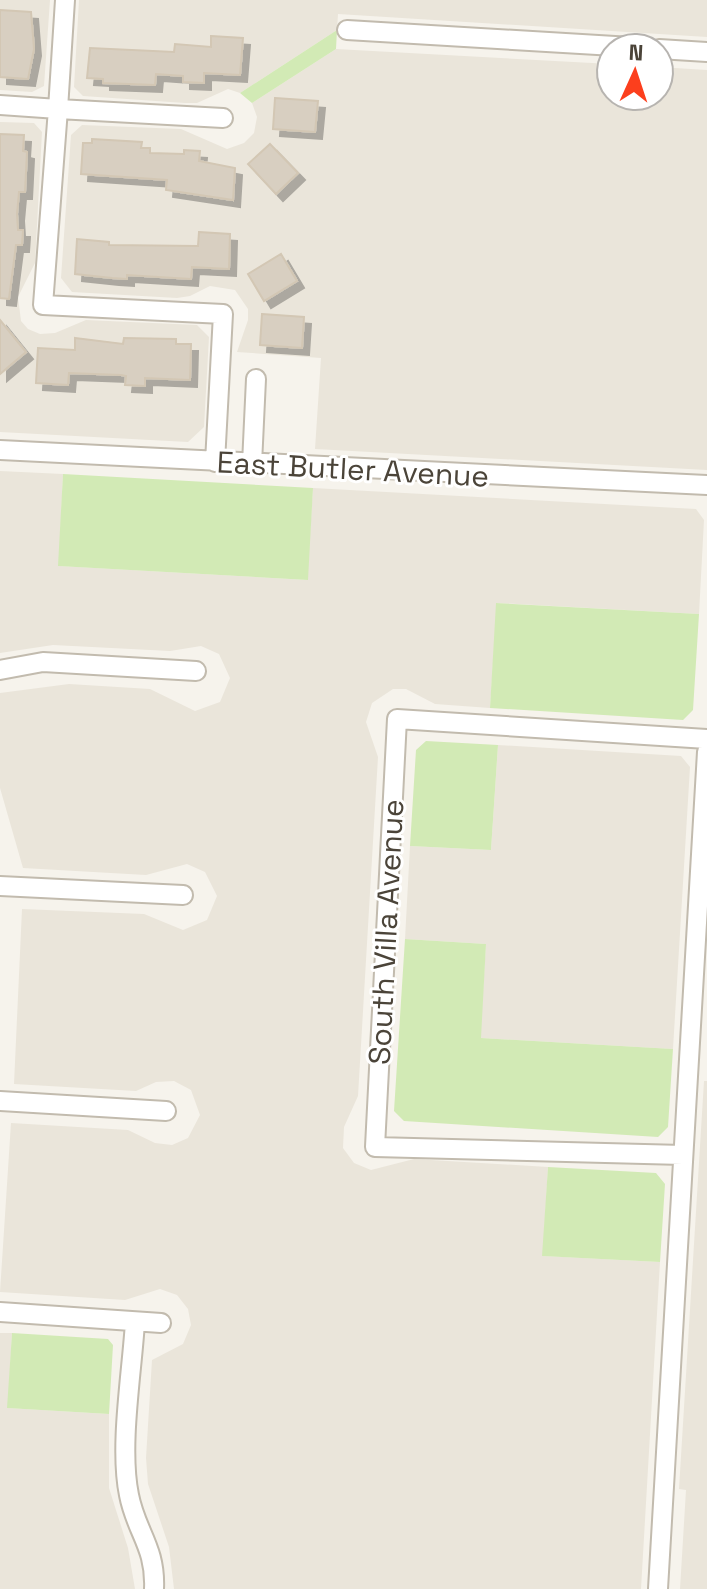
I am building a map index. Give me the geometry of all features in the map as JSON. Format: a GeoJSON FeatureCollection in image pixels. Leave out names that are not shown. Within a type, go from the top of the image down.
{"type":"FeatureCollection","features":[{"type":"Feature","properties":{"kind":"street"},"geometry":{"type":"LineString","coordinates":[[65,0],[43,305],[223,314],[215,462]]}},
{"type":"Feature","properties":{"kind":"street"},"geometry":{"type":"LineString","coordinates":[[347,30],[595,45]]}},
{"type":"Feature","properties":{"kind":"street"},"geometry":{"type":"LineString","coordinates":[[675,50],[707,52]]}},
{"type":"Feature","properties":{"kind":"street"},"geometry":{"type":"LineString","coordinates":[[0,105],[223,118]]}},
{"type":"Feature","properties":{"kind":"street"},"geometry":{"type":"LineString","coordinates":[[252,464],[256,379]]}},
{"type":"Feature","properties":{"kind":"street","name":"East Butler Avenue"},"geometry":{"type":"LineString","coordinates":[[0,450],[707,485]]}},
{"type":"Feature","properties":{"kind":"street"},"geometry":{"type":"LineString","coordinates":[[0,670],[43,662],[196,671]]}},
{"type":"Feature","properties":{"kind":"street","name":"South Villa Avenue"},"geometry":{"type":"LineString","coordinates":[[683,1155],[375,1147],[397,719],[707,739]]}},
{"type":"Feature","properties":{"kind":"street"},"geometry":{"type":"LineString","coordinates":[[658,1589],[683,1155],[702,924],[707,752]]}},
{"type":"Feature","properties":{"kind":"street"},"geometry":{"type":"LineString","coordinates":[[0,886],[183,895]]}},
{"type":"Feature","properties":{"kind":"street"},"geometry":{"type":"LineString","coordinates":[[0,1101],[166,1111]]}},
{"type":"Feature","properties":{"kind":"street"},"geometry":{"type":"LineString","coordinates":[[0,1312],[161,1323]]}},
{"type":"Feature","properties":{"kind":"street"},"geometry":{"type":"LineString","coordinates":[[135,1322],[125,1471],[129,1497],[155,1564],[154,1589]]}},
{"type":"Feature","properties":{"kind":"shaded area"},"geometry":{"type":"Polygon","coordinates":[[[0,0],[50,0],[44,86],[32,92],[0,90],[0,0]]]}},
{"type":"Feature","properties":{"kind":"shaded area"},"geometry":{"type":"Polygon","coordinates":[[[79,0],[707,0],[707,37],[675,35],[675,32],[627,32],[338,14],[337,30],[240,93],[228,89],[197,103],[185,103],[83,96],[74,87],[79,0]]]}},
{"type":"Feature","properties":{"kind":"shaded area"},"geometry":{"type":"Polygon","coordinates":[[[336,49],[595,63],[595,112],[675,112],[675,68],[707,70],[707,470],[315,449],[321,358],[237,352],[248,320],[248,309],[235,290],[210,286],[190,296],[177,298],[72,292],[61,278],[71,135],[82,125],[181,129],[227,149],[244,143],[254,133],[257,117],[252,103],[336,49]]]}},
{"type":"Feature","properties":{"kind":"shaded area"},"geometry":{"type":"Polygon","coordinates":[[[0,122],[34,123],[42,132],[35,263],[18,297],[21,321],[28,329],[40,334],[55,333],[86,320],[197,325],[209,337],[204,427],[188,442],[0,432],[0,122]]]}},
{"type":"Feature","properties":{"kind":"shaded area"},"geometry":{"type":"Polygon","coordinates":[[[0,471],[63,474],[59,566],[307,580],[313,488],[696,509],[704,520],[699,614],[497,603],[490,708],[435,704],[406,689],[393,689],[372,703],[366,722],[378,757],[358,1096],[344,1127],[343,1148],[354,1163],[371,1170],[414,1159],[548,1167],[543,1256],[660,1262],[641,1589],[174,1589],[169,1547],[148,1484],[146,1458],[152,1360],[183,1344],[191,1325],[188,1309],[177,1295],[160,1289],[125,1300],[0,1292],[11,1123],[128,1130],[155,1143],[172,1145],[188,1138],[200,1115],[191,1090],[174,1081],[156,1082],[136,1091],[14,1084],[22,909],[144,914],[183,930],[207,920],[217,896],[205,872],[187,864],[146,875],[23,868],[0,788],[0,693],[69,684],[150,689],[195,711],[220,702],[230,678],[219,654],[201,646],[170,651],[53,645],[0,653],[0,471]]]}},
{"type":"Feature","properties":{"kind":"shaded area"},"geometry":{"type":"Polygon","coordinates":[[[498,745],[681,756],[690,767],[673,1049],[480,1038],[486,944],[405,939],[410,846],[491,850],[498,745]]]}},
{"type":"Feature","properties":{"kind":"shaded area"},"geometry":{"type":"Polygon","coordinates":[[[704,1081],[707,1081],[707,1589],[680,1589],[686,1490],[679,1489],[704,1081]]]}},
{"type":"Feature","properties":{"kind":"shaded area"},"geometry":{"type":"Polygon","coordinates":[[[0,1333],[12,1333],[8,1408],[109,1414],[109,1488],[128,1548],[135,1589],[0,1589],[0,1333]]]}},
{"type":"Feature","properties":{"kind":"green space"},"geometry":{"type":"Polygon","coordinates":[[[337,30],[336,49],[252,103],[240,93],[337,30]]]}},
{"type":"Feature","properties":{"kind":"green space"},"geometry":{"type":"Polygon","coordinates":[[[63,474],[313,488],[308,580],[58,566],[63,474]]]}},
{"type":"Feature","properties":{"kind":"green space"},"geometry":{"type":"Polygon","coordinates":[[[496,603],[699,614],[693,710],[683,720],[490,708],[496,603]]]}},
{"type":"Feature","properties":{"kind":"green space"},"geometry":{"type":"Polygon","coordinates":[[[426,741],[498,745],[491,850],[410,846],[416,750],[426,741]]]}},
{"type":"Feature","properties":{"kind":"green space"},"geometry":{"type":"Polygon","coordinates":[[[405,939],[486,944],[481,1038],[673,1049],[668,1127],[658,1137],[404,1121],[394,1111],[405,939]]]}},
{"type":"Feature","properties":{"kind":"green space"},"geometry":{"type":"Polygon","coordinates":[[[548,1167],[656,1173],[665,1184],[660,1262],[542,1256],[548,1167]]]}},
{"type":"Feature","properties":{"kind":"green space"},"geometry":{"type":"Polygon","coordinates":[[[12,1333],[108,1339],[113,1345],[109,1414],[7,1408],[12,1333]]]}},
{"type":"Feature","properties":{"kind":"building"},"geometry":{"type":"Polygon","coordinates":[[[0,10],[31,12],[34,49],[28,79],[0,77],[0,10]]]}},
{"type":"Feature","properties":{"kind":"building"},"geometry":{"type":"Polygon","coordinates":[[[211,36],[243,38],[240,75],[204,73],[204,83],[183,82],[183,76],[156,74],[155,85],[103,83],[103,79],[87,78],[90,48],[174,52],[175,44],[211,47],[211,36]]]}},
{"type":"Feature","properties":{"kind":"building"},"geometry":{"type":"Polygon","coordinates":[[[275,98],[318,101],[315,132],[273,129],[275,98]]]}},
{"type":"Feature","properties":{"kind":"building"},"geometry":{"type":"Polygon","coordinates":[[[0,134],[24,135],[23,151],[27,152],[25,192],[19,192],[17,214],[18,230],[23,230],[22,245],[16,245],[9,299],[0,298],[0,134]]]}},
{"type":"Feature","properties":{"kind":"building"},"geometry":{"type":"Polygon","coordinates":[[[92,139],[142,142],[141,148],[150,148],[150,153],[200,151],[199,161],[235,168],[233,200],[166,190],[167,180],[81,174],[83,143],[92,143],[92,139]]]}},
{"type":"Feature","properties":{"kind":"building"},"geometry":{"type":"Polygon","coordinates":[[[270,144],[298,173],[276,194],[248,164],[270,144]]]}},
{"type":"Feature","properties":{"kind":"building"},"geometry":{"type":"Polygon","coordinates":[[[199,232],[230,234],[229,269],[192,267],[191,279],[127,275],[127,279],[75,274],[77,239],[109,242],[109,245],[198,246],[199,232]]]}},
{"type":"Feature","properties":{"kind":"building"},"geometry":{"type":"Polygon","coordinates":[[[281,254],[297,281],[264,301],[248,274],[281,254]]]}},
{"type":"Feature","properties":{"kind":"building"},"geometry":{"type":"Polygon","coordinates":[[[262,314],[304,317],[302,348],[260,345],[262,314]]]}},
{"type":"Feature","properties":{"kind":"building"},"geometry":{"type":"Polygon","coordinates":[[[0,320],[26,352],[0,374],[0,320]]]}},
{"type":"Feature","properties":{"kind":"building"},"geometry":{"type":"Polygon","coordinates":[[[75,338],[123,344],[124,338],[176,339],[176,344],[191,344],[190,380],[145,378],[145,386],[125,385],[126,376],[69,373],[68,385],[36,383],[38,348],[75,350],[75,338]]]}}]}
